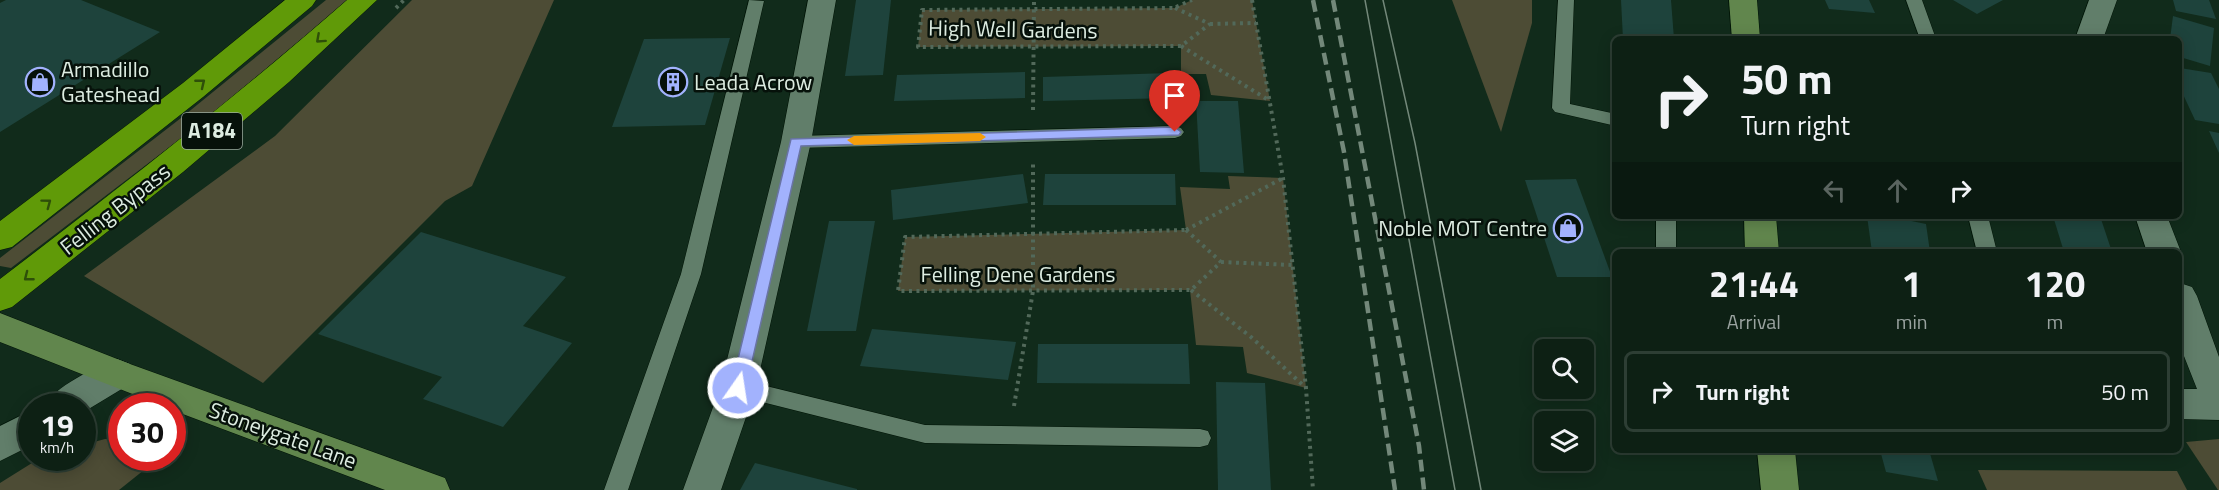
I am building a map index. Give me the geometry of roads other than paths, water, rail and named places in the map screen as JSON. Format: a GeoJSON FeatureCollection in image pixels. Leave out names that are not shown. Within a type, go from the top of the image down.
{"type":"FeatureCollection","features":[{"type":"Feature","properties":{"kind":"highway","name":"Felling Bypass"},"geometry":{"type":"LineString","coordinates":[[0,238],[105,159],[302,0]]}},
{"type":"Feature","properties":{"kind":"highway","name":"Felling Bypass"},"geometry":{"type":"LineString","coordinates":[[0,298],[261,90],[363,0]]}},
{"type":"Feature","properties":{"kind":"street"},"geometry":{"type":"LineString","coordinates":[[702,490],[738,388],[795,142],[822,0]]}},
{"type":"Feature","properties":{"kind":"street"},"geometry":{"type":"LineString","coordinates":[[1743,0],[1746,36]]}},
{"type":"Feature","properties":{"kind":"street"},"geometry":{"type":"LineString","coordinates":[[2089,36],[2103,0]]}},
{"type":"Feature","properties":{"kind":"street"},"geometry":{"type":"LineString","coordinates":[[1760,219],[1762,249]]}},
{"type":"Feature","properties":{"kind":"street"},"geometry":{"type":"LineString","coordinates":[[2152,219],[2163,249]]}},
{"type":"Feature","properties":{"kind":"street"},"geometry":{"type":"LineString","coordinates":[[2182,302],[2207,374],[2219,396]]}},
{"type":"Feature","properties":{"kind":"street","name":"Stoneygate Lane"},"geometry":{"type":"LineString","coordinates":[[0,327],[117,374],[431,490]]}},
{"type":"Feature","properties":{"kind":"street"},"geometry":{"type":"LineString","coordinates":[[85,393],[117,374]]}},
{"type":"Feature","properties":{"kind":"street"},"geometry":{"type":"LineString","coordinates":[[2182,404],[2219,405]]}},
{"type":"Feature","properties":{"kind":"street"},"geometry":{"type":"LineString","coordinates":[[0,445],[18,434]]}},
{"type":"Feature","properties":{"kind":"street"},"geometry":{"type":"LineString","coordinates":[[1776,453],[1780,490]]}},
{"type":"Feature","properties":{"kind":"lane"},"geometry":{"type":"LineString","coordinates":[[1566,0],[1561,108],[1612,119]]}},
{"type":"Feature","properties":{"kind":"lane"},"geometry":{"type":"LineString","coordinates":[[1914,0],[1927,36]]}},
{"type":"Feature","properties":{"kind":"lane"},"geometry":{"type":"LineString","coordinates":[[616,490],[691,274],[756,1]]}},
{"type":"Feature","properties":{"kind":"lane"},"geometry":{"type":"LineString","coordinates":[[795,142],[1175,132]]}},
{"type":"Feature","properties":{"kind":"lane"},"geometry":{"type":"LineString","coordinates":[[1666,219],[1666,249]]}},
{"type":"Feature","properties":{"kind":"lane"},"geometry":{"type":"LineString","coordinates":[[1979,219],[1987,249]]}},
{"type":"Feature","properties":{"kind":"lane"},"geometry":{"type":"LineString","coordinates":[[738,388],[925,434],[1200,438]]}},
{"type":"Feature","properties":{"kind":"tram line"},"geometry":{"type":"LineString","coordinates":[[1365,0],[1455,490]]}},
{"type":"Feature","properties":{"kind":"tram line"},"geometry":{"type":"LineString","coordinates":[[1383,0],[1415,143],[1481,490]]}},
{"type":"Feature","properties":{"kind":"railway"},"geometry":{"type":"LineString","coordinates":[[1313,0],[1344,152],[1395,490]]}},
{"type":"Feature","properties":{"kind":"railway"},"geometry":{"type":"LineString","coordinates":[[1333,0],[1419,446],[1424,490]]}},
{"type":"Feature","properties":{"kind":"place","name":"Armadillo Gateshead"},"geometry":{"type":"Point","coordinates":[40,82]}},
{"type":"Feature","properties":{"kind":"place","name":"Leada Acrow"},"geometry":{"type":"Point","coordinates":[673,82]}},
{"type":"Feature","properties":{"kind":"place","name":"Noble MOT Centre"},"geometry":{"type":"Point","coordinates":[1568,228]}}]}
